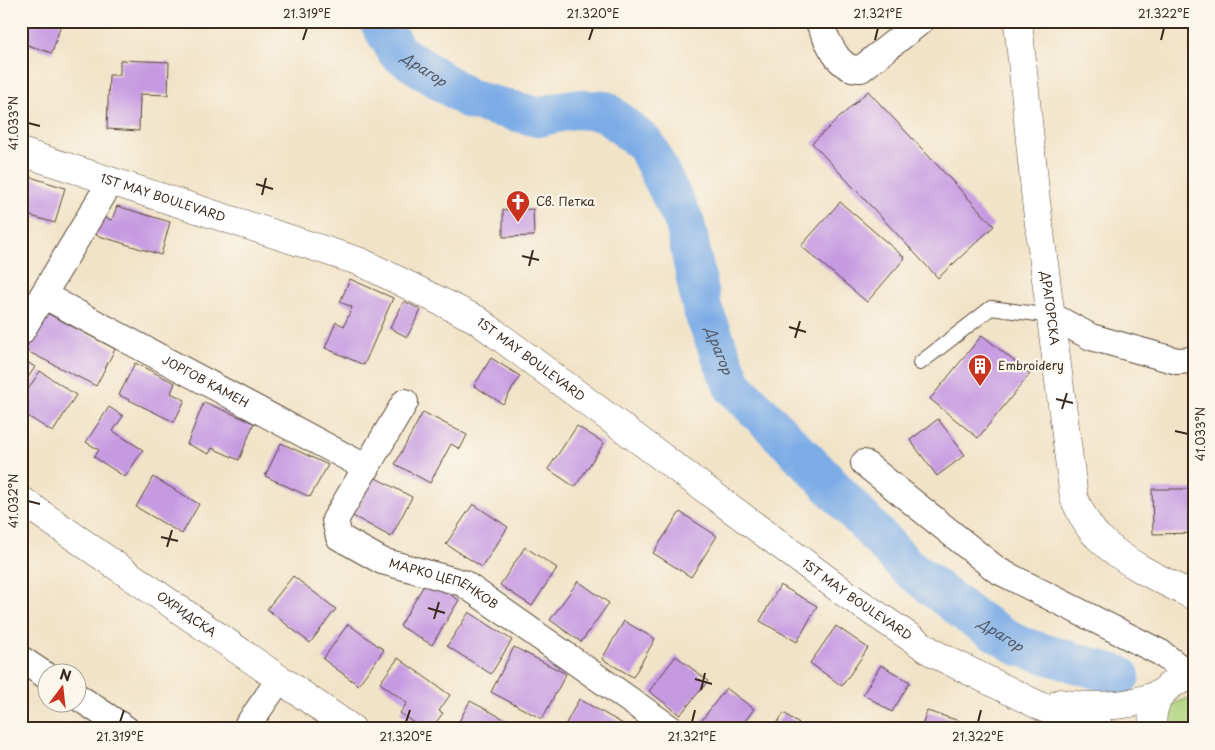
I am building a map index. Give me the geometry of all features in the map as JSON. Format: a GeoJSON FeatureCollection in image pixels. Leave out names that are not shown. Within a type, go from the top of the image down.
{"type":"FeatureCollection","features":[{"type":"Feature","properties":{"kind":"main road","name":"ДРАГОРСКА"},"geometry":{"type":"LineString","coordinates":[[1018,21],[1036,200],[1074,498],[1082,516],[1096,536],[1119,554],[1164,581],[1194,596]]}},
{"type":"Feature","properties":{"kind":"main road","name":"1ST MAY BOULEVARD"},"geometry":{"type":"LineString","coordinates":[[21,152],[361,262],[476,319],[849,596],[935,654],[982,679],[1044,708],[1100,729]]}},
{"type":"Feature","properties":{"kind":"main road","name":"ОХРИДСКА"},"geometry":{"type":"LineString","coordinates":[[21,500],[352,729]]}},
{"type":"Feature","properties":{"kind":"main road","name":"ДРАГОРСКА"},"geometry":{"type":"LineString","coordinates":[[1164,581],[1194,587]]}},
{"type":"Feature","properties":{"kind":"main road","name":"1ST MAY BOULEVARD"},"geometry":{"type":"LineString","coordinates":[[982,679],[1051,702],[1089,708],[1146,700],[1161,693],[1170,685],[1193,674]]}},
{"type":"Feature","properties":{"kind":"main road"},"geometry":{"type":"LineString","coordinates":[[1153,729],[1154,705],[1161,693]]}},
{"type":"Feature","properties":{"kind":"street"},"geometry":{"type":"LineString","coordinates":[[818,21],[843,66],[851,70],[861,69],[921,21]]}},
{"type":"Feature","properties":{"kind":"street"},"geometry":{"type":"LineString","coordinates":[[21,332],[111,181]]}},
{"type":"Feature","properties":{"kind":"street","name":"ЈОРГОВ КАМЕН"},"geometry":{"type":"LineString","coordinates":[[43,295],[367,468]]}},
{"type":"Feature","properties":{"kind":"street"},"geometry":{"type":"LineString","coordinates":[[1052,316],[1091,337],[1177,361],[1194,360]]}},
{"type":"Feature","properties":{"kind":"street","name":"МАРКО ЦЕПЕНКОВ"},"geometry":{"type":"LineString","coordinates":[[405,402],[334,520],[338,537],[382,561],[462,583],[670,729]]}},
{"type":"Feature","properties":{"kind":"street"},"geometry":{"type":"LineString","coordinates":[[864,463],[997,570],[1134,639],[1193,674]]}},
{"type":"Feature","properties":{"kind":"street"},"geometry":{"type":"LineString","coordinates":[[1134,639],[1156,663],[1161,693]]}},
{"type":"Feature","properties":{"kind":"street"},"geometry":{"type":"LineString","coordinates":[[21,659],[38,670]]}},
{"type":"Feature","properties":{"kind":"street"},"geometry":{"type":"LineString","coordinates":[[245,729],[279,680]]}},
{"type":"Feature","properties":{"kind":"street"},"geometry":{"type":"LineString","coordinates":[[88,704],[126,729]]}},
{"type":"Feature","properties":{"kind":"street"},"geometry":{"type":"LineString","coordinates":[[1044,708],[1063,729]]}},
{"type":"Feature","properties":{"kind":"lane"},"geometry":{"type":"LineString","coordinates":[[920,363],[991,308],[1052,316]]}},
{"type":"Feature","properties":{"kind":"green space"},"geometry":{"type":"Polygon","coordinates":[[[1194,696],[1194,729],[1165,729],[1167,706],[1194,696]]]}},
{"type":"Feature","properties":{"kind":"building"},"geometry":{"type":"Polygon","coordinates":[[[21,21],[62,21],[52,53],[21,43],[21,21]]]}},
{"type":"Feature","properties":{"kind":"building"},"geometry":{"type":"Polygon","coordinates":[[[120,60],[169,62],[168,95],[140,94],[139,131],[107,129],[109,75],[120,75],[120,60]]]}},
{"type":"Feature","properties":{"kind":"building"},"geometry":{"type":"Polygon","coordinates":[[[868,91],[994,226],[938,278],[812,143],[868,91]]]}},
{"type":"Feature","properties":{"kind":"building"},"geometry":{"type":"Polygon","coordinates":[[[21,174],[65,188],[55,223],[21,213],[21,174]]]}},
{"type":"Feature","properties":{"kind":"building"},"geometry":{"type":"Polygon","coordinates":[[[840,202],[905,258],[867,302],[801,246],[840,202]]]}},
{"type":"Feature","properties":{"kind":"building"},"geometry":{"type":"Polygon","coordinates":[[[117,206],[170,222],[161,255],[96,235],[102,217],[112,220],[117,206]]]}},
{"type":"Feature","properties":{"kind":"building","name":"Св. Петка"},"geometry":{"type":"Polygon","coordinates":[[[533,209],[534,236],[503,237],[503,210],[533,209]]]}},
{"type":"Feature","properties":{"kind":"building"},"geometry":{"type":"Polygon","coordinates":[[[350,279],[393,298],[364,365],[325,348],[336,322],[344,326],[352,307],[340,302],[350,279]]]}},
{"type":"Feature","properties":{"kind":"building"},"geometry":{"type":"Polygon","coordinates":[[[404,301],[421,310],[407,337],[390,328],[404,301]]]}},
{"type":"Feature","properties":{"kind":"building"},"geometry":{"type":"Polygon","coordinates":[[[45,312],[115,349],[96,386],[25,350],[45,312]]]}},
{"type":"Feature","properties":{"kind":"building","name":"Embroidery"},"geometry":{"type":"Polygon","coordinates":[[[982,335],[1030,374],[978,438],[930,399],[982,335]]]}},
{"type":"Feature","properties":{"kind":"building"},"geometry":{"type":"Polygon","coordinates":[[[21,358],[35,367],[21,388],[21,358]]]}},
{"type":"Feature","properties":{"kind":"building"},"geometry":{"type":"Polygon","coordinates":[[[491,358],[520,376],[503,404],[474,386],[491,358]]]}},
{"type":"Feature","properties":{"kind":"building"},"geometry":{"type":"Polygon","coordinates":[[[135,363],[175,383],[171,393],[185,400],[174,422],[119,395],[135,363]]]}},
{"type":"Feature","properties":{"kind":"building"},"geometry":{"type":"Polygon","coordinates":[[[40,371],[76,395],[53,432],[21,412],[21,400],[40,371]]]}},
{"type":"Feature","properties":{"kind":"building"},"geometry":{"type":"Polygon","coordinates":[[[204,402],[254,423],[239,460],[212,448],[209,454],[187,444],[204,402]]]}},
{"type":"Feature","properties":{"kind":"building"},"geometry":{"type":"Polygon","coordinates":[[[109,407],[123,416],[113,431],[143,450],[125,477],[94,457],[99,450],[86,442],[109,407]]]}},
{"type":"Feature","properties":{"kind":"building"},"geometry":{"type":"Polygon","coordinates":[[[423,412],[467,435],[460,449],[451,444],[430,483],[395,464],[423,412]]]}},
{"type":"Feature","properties":{"kind":"building"},"geometry":{"type":"Polygon","coordinates":[[[938,419],[965,455],[937,476],[910,440],[938,419]]]}},
{"type":"Feature","properties":{"kind":"building"},"geometry":{"type":"Polygon","coordinates":[[[577,426],[604,443],[575,487],[548,469],[577,426]]]}},
{"type":"Feature","properties":{"kind":"building"},"geometry":{"type":"Polygon","coordinates":[[[281,443],[328,465],[310,497],[265,476],[281,443]]]}},
{"type":"Feature","properties":{"kind":"building"},"geometry":{"type":"Polygon","coordinates":[[[153,477],[199,504],[182,534],[136,507],[153,477]]]}},
{"type":"Feature","properties":{"kind":"building"},"geometry":{"type":"Polygon","coordinates":[[[374,477],[412,497],[391,537],[353,516],[374,477]]]}},
{"type":"Feature","properties":{"kind":"building"},"geometry":{"type":"Polygon","coordinates":[[[1152,489],[1194,489],[1194,533],[1153,534],[1152,489]]]}},
{"type":"Feature","properties":{"kind":"building"},"geometry":{"type":"Polygon","coordinates":[[[473,504],[508,527],[482,567],[446,544],[473,504]]]}},
{"type":"Feature","properties":{"kind":"building"},"geometry":{"type":"Polygon","coordinates":[[[680,512],[717,536],[691,577],[653,553],[680,512]]]}},
{"type":"Feature","properties":{"kind":"building"},"geometry":{"type":"Polygon","coordinates":[[[525,547],[557,568],[532,606],[500,585],[525,547]]]}},
{"type":"Feature","properties":{"kind":"building"},"geometry":{"type":"Polygon","coordinates":[[[293,576],[336,609],[310,643],[267,609],[293,576]]]}},
{"type":"Feature","properties":{"kind":"building"},"geometry":{"type":"Polygon","coordinates":[[[427,580],[459,600],[432,645],[400,626],[427,580]]]}},
{"type":"Feature","properties":{"kind":"building"},"geometry":{"type":"Polygon","coordinates":[[[578,581],[609,603],[581,642],[550,620],[578,581]]]}},
{"type":"Feature","properties":{"kind":"building"},"geometry":{"type":"Polygon","coordinates":[[[780,585],[817,606],[797,642],[760,621],[780,585]]]}},
{"type":"Feature","properties":{"kind":"building"},"geometry":{"type":"Polygon","coordinates":[[[469,612],[512,640],[491,674],[447,646],[469,612]]]}},
{"type":"Feature","properties":{"kind":"building"},"geometry":{"type":"Polygon","coordinates":[[[624,621],[655,639],[633,677],[602,659],[624,621]]]}},
{"type":"Feature","properties":{"kind":"building"},"geometry":{"type":"Polygon","coordinates":[[[348,624],[384,650],[358,685],[323,659],[348,624]]]}},
{"type":"Feature","properties":{"kind":"building"},"geometry":{"type":"Polygon","coordinates":[[[836,626],[868,648],[842,686],[810,663],[836,626]]]}},
{"type":"Feature","properties":{"kind":"building"},"geometry":{"type":"Polygon","coordinates":[[[514,647],[566,674],[542,719],[491,692],[514,647]]]}},
{"type":"Feature","properties":{"kind":"building"},"geometry":{"type":"Polygon","coordinates":[[[676,656],[708,681],[680,715],[649,691],[676,656]]]}},
{"type":"Feature","properties":{"kind":"building"},"geometry":{"type":"Polygon","coordinates":[[[398,658],[450,695],[439,711],[443,713],[431,729],[422,729],[400,713],[407,703],[380,683],[398,658]]]}},
{"type":"Feature","properties":{"kind":"building"},"geometry":{"type":"Polygon","coordinates":[[[881,665],[910,682],[892,712],[863,694],[881,665]]]}},
{"type":"Feature","properties":{"kind":"building"},"geometry":{"type":"Polygon","coordinates":[[[726,688],[754,709],[739,729],[704,729],[699,724],[726,688]]]}},
{"type":"Feature","properties":{"kind":"building"},"geometry":{"type":"Polygon","coordinates":[[[579,699],[632,729],[563,729],[579,699]]]}},
{"type":"Feature","properties":{"kind":"building"},"geometry":{"type":"Polygon","coordinates":[[[470,701],[508,721],[504,729],[455,729],[470,701]]]}},
{"type":"Feature","properties":{"kind":"building"},"geometry":{"type":"Polygon","coordinates":[[[927,711],[960,721],[958,729],[921,729],[927,711]]]}},
{"type":"Feature","properties":{"kind":"building"},"geometry":{"type":"Polygon","coordinates":[[[784,713],[806,729],[773,729],[784,713]]]}},
{"type":"Feature","properties":{"kind":"waterway","name":"Драгор"},"geometry":{"type":"LineString","coordinates":[[379,21],[397,52],[471,100],[538,117],[573,109],[605,111],[646,145],[685,223],[702,308],[733,386],[817,471],[905,565],[969,615],[1019,646],[1120,676]]}},
{"type":"Feature","properties":{"kind":"place","name":"Св. Петка"},"geometry":{"type":"Point","coordinates":[518,223]}},
{"type":"Feature","properties":{"kind":"place","name":"Embroidery"},"geometry":{"type":"Point","coordinates":[980,387]}}]}
